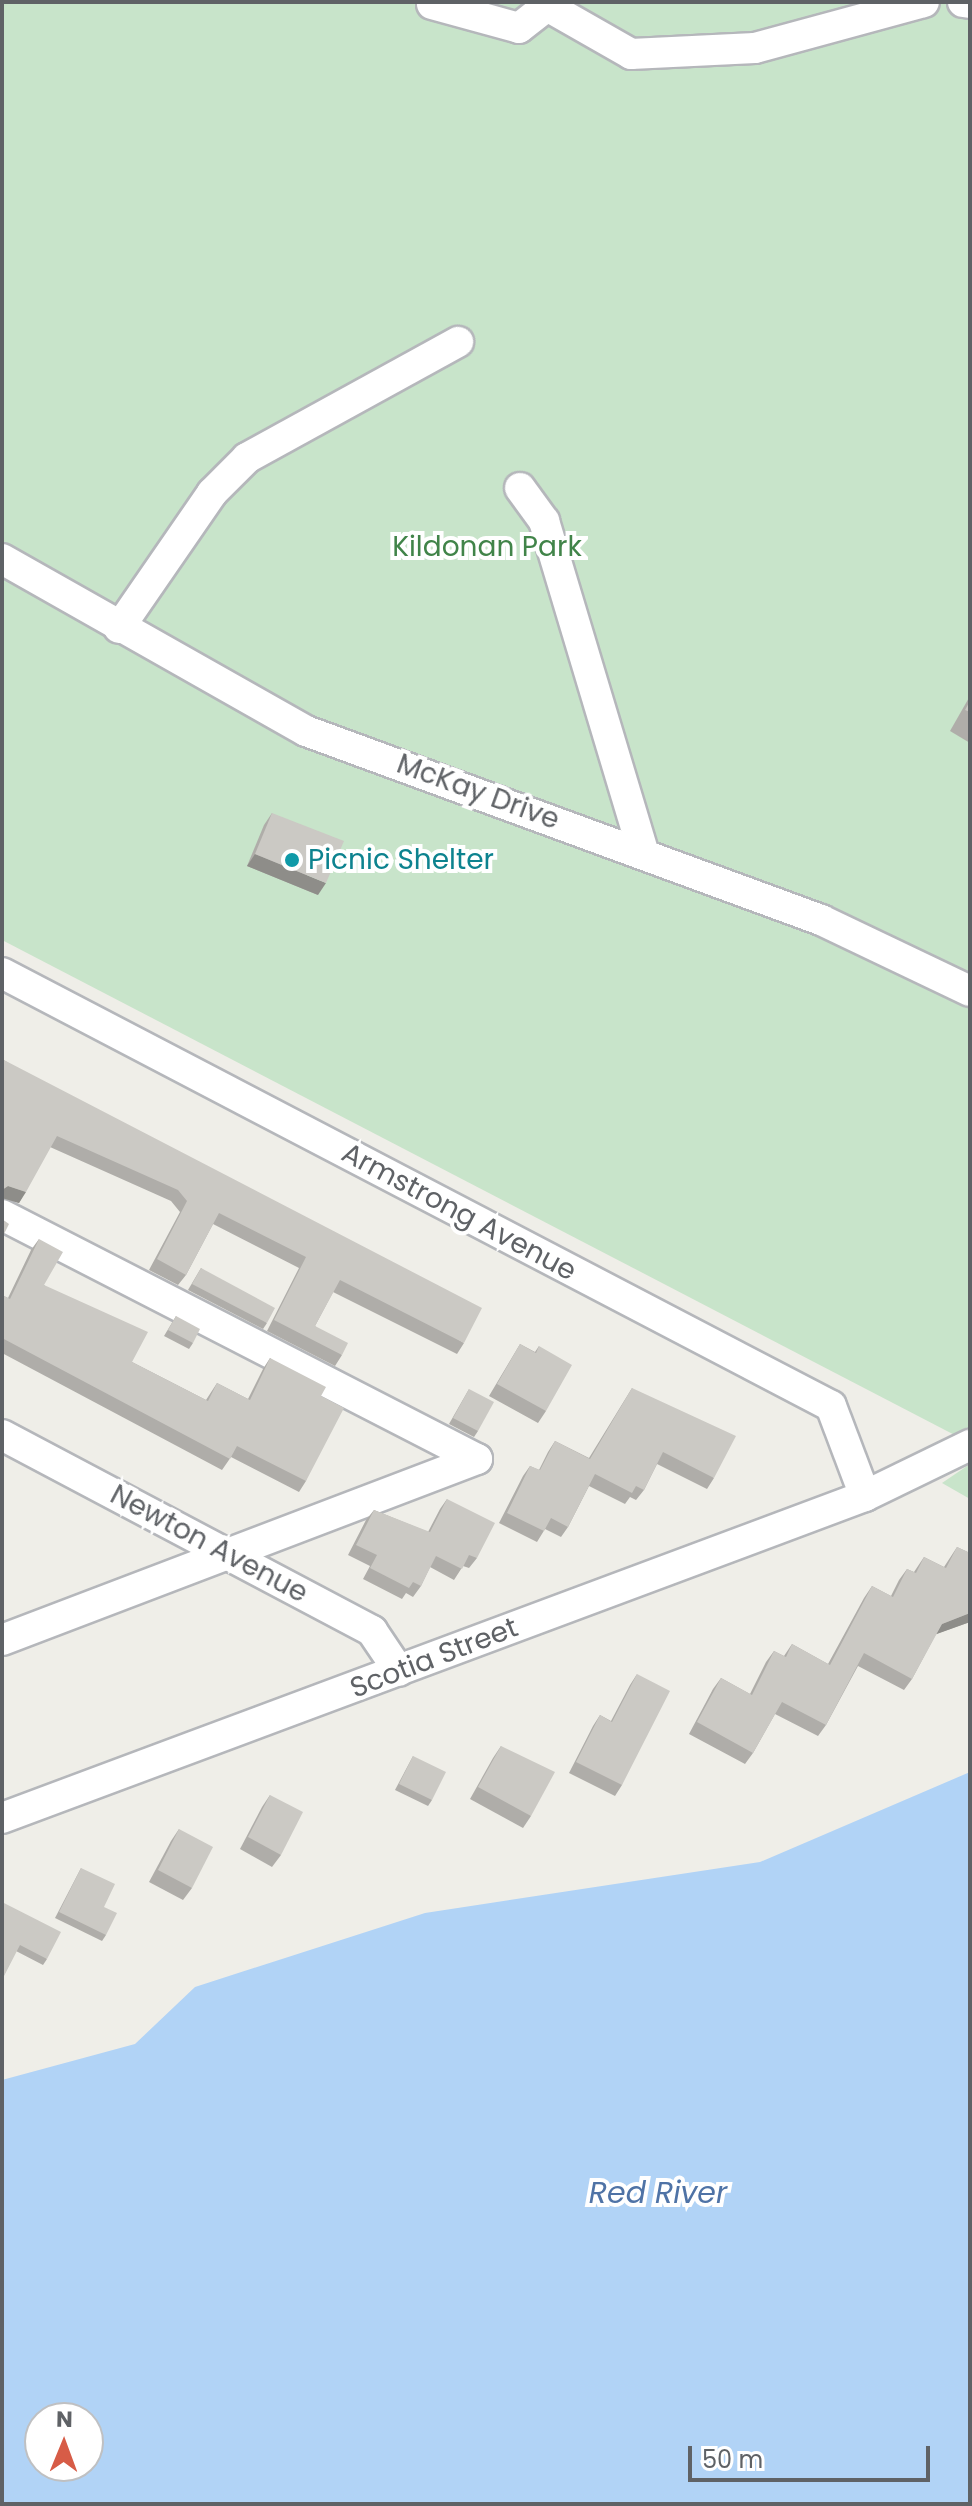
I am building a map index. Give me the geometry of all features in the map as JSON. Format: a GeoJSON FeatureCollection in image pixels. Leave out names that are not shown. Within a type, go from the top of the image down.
{"type":"FeatureCollection","features":[{"type":"Feature","properties":{"kind":"street"},"geometry":{"type":"LineString","coordinates":[[432,4],[519,28],[542,5],[631,54],[755,48],[924,2]]}},
{"type":"Feature","properties":{"kind":"street"},"geometry":{"type":"LineString","coordinates":[[963,2],[970,3]]}},
{"type":"Feature","properties":{"kind":"street"},"geometry":{"type":"LineString","coordinates":[[119,628],[212,493],[273,439],[458,342]]}},
{"type":"Feature","properties":{"kind":"street"},"geometry":{"type":"LineString","coordinates":[[520,488],[544,521],[643,851]]}},
{"type":"Feature","properties":{"kind":"street","name":"McKay Drive"},"geometry":{"type":"LineString","coordinates":[[2,559],[119,628],[306,731],[643,851],[882,946],[970,991]]}},
{"type":"Feature","properties":{"kind":"street","name":"Armstrong Avenue"},"geometry":{"type":"LineString","coordinates":[[2,973],[831,1406],[865,1496]]}},
{"type":"Feature","properties":{"kind":"street"},"geometry":{"type":"LineString","coordinates":[[2,1215],[477,1459],[2,1640]]}},
{"type":"Feature","properties":{"kind":"street","name":"Newton Avenue"},"geometry":{"type":"LineString","coordinates":[[2,1435],[372,1631],[399,1671]]}},
{"type":"Feature","properties":{"kind":"street","name":"Scotia Street"},"geometry":{"type":"LineString","coordinates":[[2,1818],[865,1496],[970,1445]]}},
{"type":"Feature","properties":{"kind":"green space","name":"Kildonan Park"},"geometry":{"type":"Polygon","coordinates":[[[2,2],[970,2],[970,1443],[2,940],[2,2]]]}},
{"type":"Feature","properties":{"kind":"green space"},"geometry":{"type":"Polygon","coordinates":[[[970,1464],[970,1499],[942,1483],[970,1464]]]}},
{"type":"Feature","properties":{"kind":"water","name":"Red River"},"geometry":{"type":"Polygon","coordinates":[[[970,1772],[970,2504],[2,2504],[2,2080],[135,2044],[195,1987],[425,1913],[760,1862],[970,1772]]]}},
{"type":"Feature","properties":{"kind":"building","name":"Picnic Shelter"},"geometry":{"type":"Polygon","coordinates":[[[272,813],[344,841],[326,883],[255,854],[272,813]]]}},
{"type":"Feature","properties":{"kind":"building"},"geometry":{"type":"Polygon","coordinates":[[[2,1059],[482,1308],[464,1343],[340,1280],[315,1326],[348,1343],[342,1355],[274,1320],[306,1257],[219,1213],[186,1275],[157,1259],[187,1201],[178,1190],[57,1136],[26,1192],[8,1186],[2,1190],[2,1059]]]}},
{"type":"Feature","properties":{"kind":"building"},"geometry":{"type":"Polygon","coordinates":[[[2,1219],[9,1224],[2,1238],[2,1219]]]}},
{"type":"Feature","properties":{"kind":"building"},"geometry":{"type":"Polygon","coordinates":[[[39,1239],[63,1252],[44,1285],[148,1332],[132,1362],[208,1401],[217,1383],[250,1400],[270,1358],[326,1387],[321,1396],[344,1408],[306,1481],[237,1446],[230,1459],[2,1338],[2,1295],[10,1299],[39,1239]]]}},
{"type":"Feature","properties":{"kind":"building"},"geometry":{"type":"Polygon","coordinates":[[[201,1268],[275,1308],[267,1323],[192,1284],[201,1268]]]}},
{"type":"Feature","properties":{"kind":"building"},"geometry":{"type":"Polygon","coordinates":[[[176,1316],[200,1329],[193,1343],[168,1330],[176,1316]]]}},
{"type":"Feature","properties":{"kind":"building"},"geometry":{"type":"Polygon","coordinates":[[[520,1344],[536,1353],[539,1346],[572,1365],[546,1411],[497,1384],[520,1344]]]}},
{"type":"Feature","properties":{"kind":"building"},"geometry":{"type":"Polygon","coordinates":[[[632,1388],[736,1436],[714,1478],[663,1452],[644,1490],[636,1486],[632,1493],[595,1474],[568,1527],[551,1518],[544,1531],[507,1513],[530,1466],[540,1470],[555,1441],[590,1459],[632,1388]]]}},
{"type":"Feature","properties":{"kind":"building"},"geometry":{"type":"Polygon","coordinates":[[[469,1389],[494,1402],[478,1431],[453,1418],[469,1389]]]}},
{"type":"Feature","properties":{"kind":"building"},"geometry":{"type":"Polygon","coordinates":[[[447,1499],[495,1523],[477,1558],[469,1555],[462,1569],[436,1556],[421,1586],[413,1582],[409,1588],[370,1568],[377,1555],[356,1545],[374,1510],[430,1532],[447,1499]]]}},
{"type":"Feature","properties":{"kind":"building"},"geometry":{"type":"Polygon","coordinates":[[[957,1547],[970,1553],[970,1613],[942,1624],[912,1679],[864,1653],[826,1725],[782,1702],[753,1753],[697,1722],[721,1678],[752,1695],[774,1651],[786,1657],[792,1644],[830,1665],[872,1586],[893,1597],[907,1569],[916,1573],[924,1557],[946,1568],[957,1547]]]}},
{"type":"Feature","properties":{"kind":"building"},"geometry":{"type":"Polygon","coordinates":[[[637,1674],[670,1691],[622,1785],[576,1762],[600,1715],[612,1722],[637,1674]]]}},
{"type":"Feature","properties":{"kind":"building"},"geometry":{"type":"Polygon","coordinates":[[[501,1746],[555,1772],[531,1816],[478,1787],[501,1746]]]}},
{"type":"Feature","properties":{"kind":"building"},"geometry":{"type":"Polygon","coordinates":[[[413,1756],[446,1772],[432,1800],[399,1784],[413,1756]]]}},
{"type":"Feature","properties":{"kind":"building"},"geometry":{"type":"Polygon","coordinates":[[[270,1795],[303,1812],[281,1855],[248,1837],[270,1795]]]}},
{"type":"Feature","properties":{"kind":"building"},"geometry":{"type":"Polygon","coordinates":[[[179,1829],[213,1847],[192,1888],[158,1870],[179,1829]]]}},
{"type":"Feature","properties":{"kind":"building"},"geometry":{"type":"Polygon","coordinates":[[[81,1868],[115,1884],[104,1907],[117,1913],[106,1935],[59,1912],[81,1868]]]}},
{"type":"Feature","properties":{"kind":"building"},"geometry":{"type":"Polygon","coordinates":[[[2,1902],[61,1932],[47,1959],[20,1945],[3,1978],[2,1902]]]}},
{"type":"Feature","properties":{"kind":"place","name":"Picnic Shelter"},"geometry":{"type":"Point","coordinates":[292,860]}}]}
